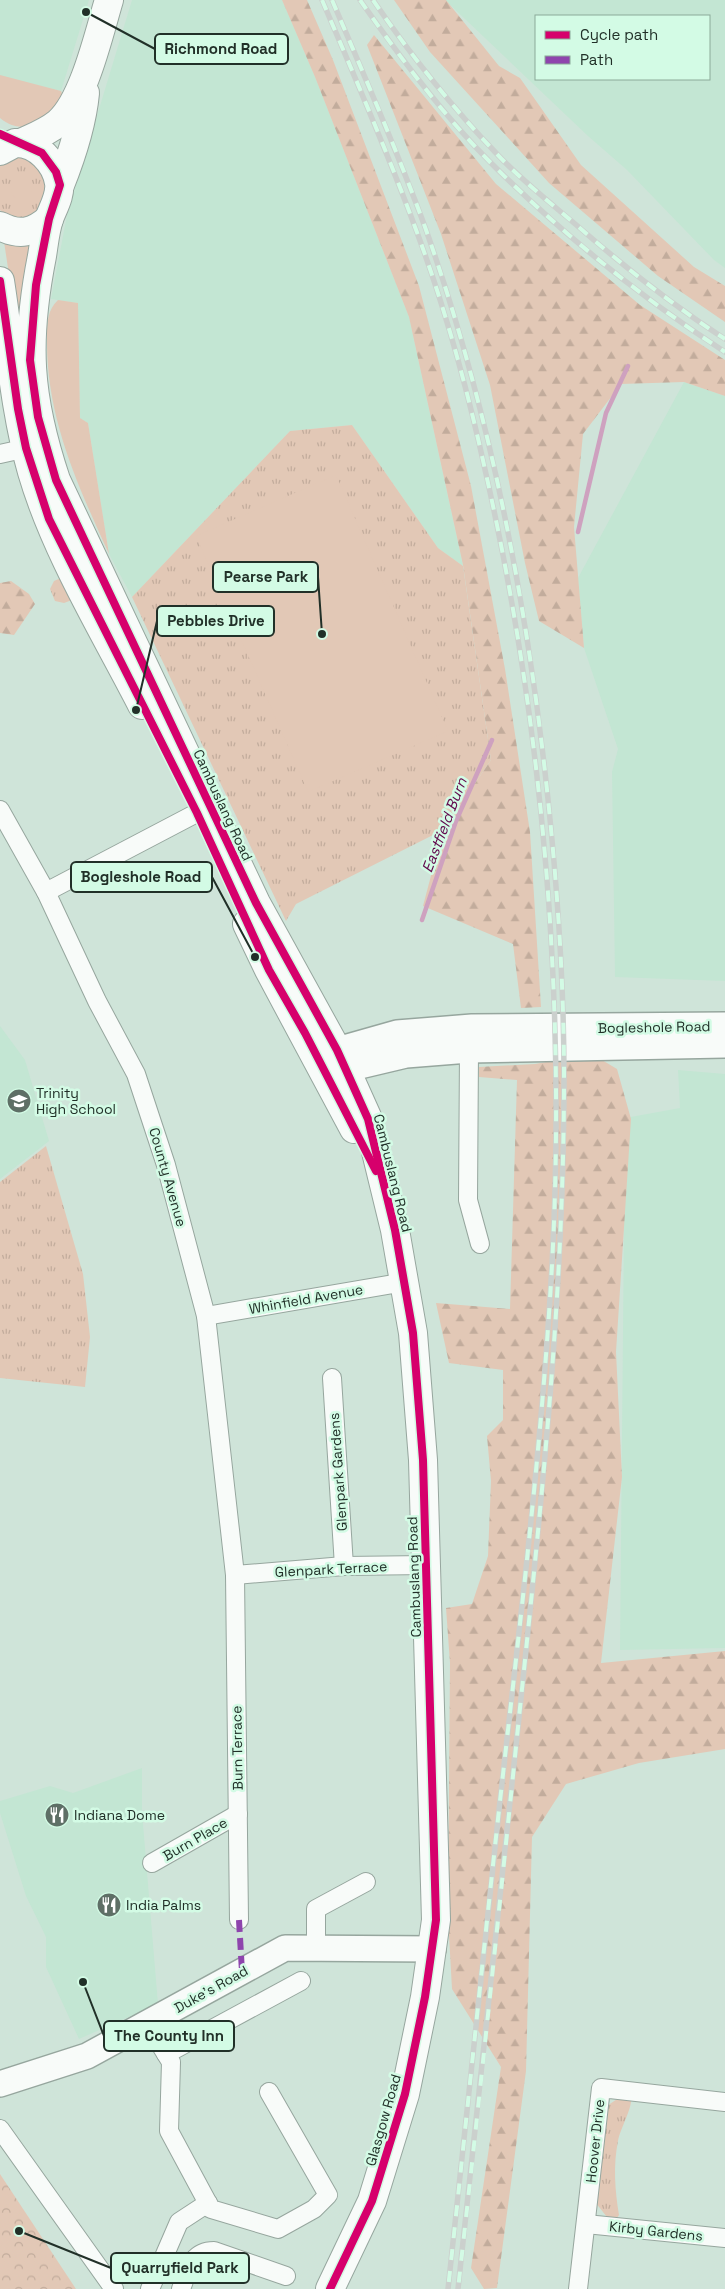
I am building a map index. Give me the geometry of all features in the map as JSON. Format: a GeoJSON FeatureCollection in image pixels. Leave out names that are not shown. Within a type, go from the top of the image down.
{"type":"FeatureCollection","features":[{"type":"Feature","properties":{"kind":"main road"},"geometry":{"type":"LineString","coordinates":[[9,143],[60,122],[68,112],[87,74],[109,0]]}},
{"type":"Feature","properties":{"kind":"main road"},"geometry":{"type":"LineString","coordinates":[[23,449],[34,400],[30,360],[36,285],[49,220],[76,141],[83,113],[87,74]]}},
{"type":"Feature","properties":{"kind":"main road"},"geometry":{"type":"LineString","coordinates":[[9,143],[42,153],[56,172],[60,185]]}},
{"type":"Feature","properties":{"kind":"main road"},"geometry":{"type":"LineString","coordinates":[[0,226],[11,232],[26,232],[40,227],[49,220]]}},
{"type":"Feature","properties":{"kind":"main road"},"geometry":{"type":"LineString","coordinates":[[0,281],[23,449]]}},
{"type":"Feature","properties":{"kind":"main road","name":"Cambuslang Road"},"geometry":{"type":"LineString","coordinates":[[23,449],[56,480],[203,810],[256,903],[332,1063],[386,1191],[405,1282],[416,1367],[423,1460],[436,1920],[433,1949]]}},
{"type":"Feature","properties":{"kind":"main road","name":"Glasgow Road"},"geometry":{"type":"LineString","coordinates":[[330,2289],[372,2201],[405,2094],[433,1949]]}},
{"type":"Feature","properties":{"kind":"street","name":"County Avenue"},"geometry":{"type":"LineString","coordinates":[[0,810],[46,892],[97,1001],[136,1074],[166,1165],[206,1316],[235,1575]]}},
{"type":"Feature","properties":{"kind":"street"},"geometry":{"type":"LineString","coordinates":[[46,892],[203,810]]}},
{"type":"Feature","properties":{"kind":"street","name":"Bogleshole Road"},"geometry":{"type":"LineString","coordinates":[[332,1063],[397,1033],[472,1027],[725,1025]]}},
{"type":"Feature","properties":{"kind":"street","name":"Bogleshole Road"},"geometry":{"type":"LineString","coordinates":[[332,1063],[406,1054],[469,1050],[725,1045]]}},
{"type":"Feature","properties":{"kind":"street"},"geometry":{"type":"LineString","coordinates":[[469,1050],[468,1200],[480,1244]]}},
{"type":"Feature","properties":{"kind":"street","name":"Whinfield Avenue"},"geometry":{"type":"LineString","coordinates":[[206,1316],[405,1282]]}},
{"type":"Feature","properties":{"kind":"street","name":"Glenpark Gardens"},"geometry":{"type":"LineString","coordinates":[[332,1378],[344,1566]]}},
{"type":"Feature","properties":{"kind":"street","name":"Glenpark Terrace"},"geometry":{"type":"LineString","coordinates":[[235,1575],[344,1566],[427,1565]]}},
{"type":"Feature","properties":{"kind":"street","name":"Burn Terrace"},"geometry":{"type":"LineString","coordinates":[[235,1575],[239,1920]]}},
{"type":"Feature","properties":{"kind":"street","name":"Burn Place"},"geometry":{"type":"LineString","coordinates":[[152,1863],[238,1814]]}},
{"type":"Feature","properties":{"kind":"street"},"geometry":{"type":"LineString","coordinates":[[316,1948],[316,1909],[366,1882]]}},
{"type":"Feature","properties":{"kind":"street","name":"Duke's Road"},"geometry":{"type":"LineString","coordinates":[[0,2084],[87,2056],[285,1948],[433,1949]]}},
{"type":"Feature","properties":{"kind":"street"},"geometry":{"type":"LineString","coordinates":[[166,2054],[301,1980]]}},
{"type":"Feature","properties":{"kind":"street"},"geometry":{"type":"LineString","coordinates":[[147,2023],[171,2062],[169,2131],[211,2209],[278,2229],[314,2209],[328,2195],[269,2092]]}},
{"type":"Feature","properties":{"kind":"street","name":"Hoover Drive"},"geometry":{"type":"LineString","coordinates":[[578,2289],[601,2088],[725,2102]]}},
{"type":"Feature","properties":{"kind":"street"},"geometry":{"type":"LineString","coordinates":[[0,2129],[114,2289]]}},
{"type":"Feature","properties":{"kind":"street"},"geometry":{"type":"LineString","coordinates":[[150,2289],[180,2222],[208,2203]]}},
{"type":"Feature","properties":{"kind":"street","name":"Kirby Gardens"},"geometry":{"type":"LineString","coordinates":[[586,2224],[725,2238]]}},
{"type":"Feature","properties":{"kind":"street"},"geometry":{"type":"LineString","coordinates":[[181,2289],[194,2258],[204,2251],[214,2251],[286,2276]]}},
{"type":"Feature","properties":{"kind":"shaded area"},"geometry":{"type":"Polygon","coordinates":[[[0,0],[89,0],[61,91],[0,76],[0,0]]]}},
{"type":"Feature","properties":{"kind":"shaded area"},"geometry":{"type":"Polygon","coordinates":[[[132,0],[282,0],[315,77],[409,317],[463,566],[438,548],[352,425],[290,431],[132,597],[109,554],[88,423],[80,418],[78,303],[51,299],[67,215],[132,0]]]}},
{"type":"Feature","properties":{"kind":"shaded area"},"geometry":{"type":"Polygon","coordinates":[[[445,0],[725,0],[725,268],[714,260],[627,170],[588,136],[445,0]]]}},
{"type":"Feature","properties":{"kind":"shaded area"},"geometry":{"type":"Polygon","coordinates":[[[684,382],[725,396],[725,981],[615,977],[612,772],[618,749],[584,648],[578,578],[684,382]]]}},
{"type":"Feature","properties":{"kind":"shaded area","name":"Trinity High School"},"geometry":{"type":"Polygon","coordinates":[[[0,1026],[25,1060],[49,1141],[0,1179],[0,1026]]]}},
{"type":"Feature","properties":{"kind":"shaded area"},"geometry":{"type":"Polygon","coordinates":[[[678,1070],[725,1074],[725,1648],[620,1650],[625,1118],[680,1108],[678,1070]]]}},
{"type":"Feature","properties":{"kind":"shaded area"},"geometry":{"type":"Polygon","coordinates":[[[142,1768],[142,1812],[158,2004],[79,2039],[46,1967],[46,1937],[26,1896],[0,1813],[0,1801],[50,1786],[73,1793],[142,1768]]]}},
{"type":"Feature","properties":{"kind":"green space"},"geometry":{"type":"Polygon","coordinates":[[[282,0],[307,0],[333,60],[419,286],[471,486],[505,669],[530,832],[541,1007],[521,1008],[513,944],[423,906],[443,830],[491,760],[463,565],[409,317],[315,77],[282,0]]]}},
{"type":"Feature","properties":{"kind":"green space"},"geometry":{"type":"Polygon","coordinates":[[[394,0],[446,0],[499,66],[520,78],[581,165],[694,267],[725,286],[725,322],[658,276],[549,183],[430,52],[394,0]]]}},
{"type":"Feature","properties":{"kind":"green space"},"geometry":{"type":"Polygon","coordinates":[[[374,35],[496,184],[640,305],[725,360],[725,396],[684,382],[621,384],[583,434],[574,527],[584,648],[539,621],[525,563],[490,385],[441,234],[367,45],[374,35]]]}},
{"type":"Feature","properties":{"kind":"green space"},"geometry":{"type":"Polygon","coordinates":[[[0,75],[61,91],[66,102],[35,124],[18,126],[9,124],[0,118],[0,75]]]}},
{"type":"Feature","properties":{"kind":"green space"},"geometry":{"type":"Polygon","coordinates":[[[24,155],[43,174],[45,186],[38,211],[22,220],[5,215],[0,210],[0,166],[9,157],[24,155]]]}},
{"type":"Feature","properties":{"kind":"green space"},"geometry":{"type":"Polygon","coordinates":[[[23,176],[29,179],[32,192],[26,198],[16,198],[12,195],[11,188],[23,176]]]}},
{"type":"Feature","properties":{"kind":"green space"},"geometry":{"type":"Polygon","coordinates":[[[3,235],[32,237],[23,367],[3,235]]]}},
{"type":"Feature","properties":{"kind":"green space"},"geometry":{"type":"Polygon","coordinates":[[[58,300],[78,303],[80,418],[88,423],[109,554],[66,452],[52,398],[48,371],[47,325],[51,309],[58,300]]]}},
{"type":"Feature","properties":{"kind":"green space"},"geometry":{"type":"Polygon","coordinates":[[[352,425],[438,548],[463,566],[491,760],[443,830],[296,904],[286,921],[132,597],[290,431],[352,425]]]}},
{"type":"Feature","properties":{"kind":"green space"},"geometry":{"type":"Polygon","coordinates":[[[336,475],[448,731],[308,792],[196,536],[336,475]]]}},
{"type":"Feature","properties":{"kind":"green space"},"geometry":{"type":"Polygon","coordinates":[[[63,577],[72,600],[64,603],[55,601],[50,589],[54,581],[63,577]]]}},
{"type":"Feature","properties":{"kind":"green space"},"geometry":{"type":"Polygon","coordinates":[[[11,581],[29,594],[35,604],[14,635],[0,633],[0,583],[11,581]]]}},
{"type":"Feature","properties":{"kind":"green space"},"geometry":{"type":"Polygon","coordinates":[[[592,1054],[617,1069],[631,1119],[616,1352],[622,1477],[601,1663],[725,1651],[725,1749],[639,1763],[566,1784],[532,1837],[526,2071],[497,2288],[484,2289],[471,2268],[501,2067],[452,1989],[448,1917],[450,1663],[446,1608],[472,1604],[488,1556],[491,1481],[487,1436],[503,1420],[503,1370],[449,1363],[436,1303],[510,1309],[517,1080],[479,1077],[479,1067],[535,1064],[592,1054]]]}},
{"type":"Feature","properties":{"kind":"green space"},"geometry":{"type":"Polygon","coordinates":[[[46,1146],[83,1274],[90,1337],[85,1387],[0,1378],[0,1182],[46,1146]]]}},
{"type":"Feature","properties":{"kind":"green space"},"geometry":{"type":"Polygon","coordinates":[[[622,2096],[631,2097],[631,2101],[616,2150],[615,2178],[619,2215],[617,2218],[607,2217],[595,2202],[605,2107],[622,2096]]]}},
{"type":"Feature","properties":{"kind":"green space"},"geometry":{"type":"Polygon","coordinates":[[[0,2174],[76,2289],[0,2289],[0,2174]]]}},
{"type":"Feature","properties":{"kind":"waterway","name":"Eastfield Burn"},"geometry":{"type":"LineString","coordinates":[[578,532],[606,413],[628,366]]}},
{"type":"Feature","properties":{"kind":"waterway","name":"Eastfield Burn"},"geometry":{"type":"LineString","coordinates":[[422,920],[456,821],[492,740]]}},
{"type":"Feature","properties":{"kind":"railway"},"geometry":{"type":"LineString","coordinates":[[322,0],[382,142],[426,257],[464,380],[506,571],[523,669],[536,768],[553,967],[556,1166],[548,1332],[530,1533],[448,2289]]}},
{"type":"Feature","properties":{"kind":"railway"},"geometry":{"type":"LineString","coordinates":[[332,0],[392,141],[425,227],[447,292],[484,424],[513,559],[535,695],[552,841],[561,960],[564,1039],[563,1157],[556,1315],[544,1472],[458,2289]]}},
{"type":"Feature","properties":{"kind":"railway"},"geometry":{"type":"LineString","coordinates":[[360,0],[438,104],[490,162],[573,239],[633,287],[725,352]]}},
{"type":"Feature","properties":{"kind":"railway"},"geometry":{"type":"LineString","coordinates":[[373,0],[416,60],[447,98],[479,135],[516,173],[633,273],[687,314],[725,339]]}},
{"type":"Feature","properties":{"kind":"marked path"},"geometry":{"type":"LineString","coordinates":[[239,1920],[242,1972]]}},
{"type":"Feature","properties":{"kind":"cycle path"},"geometry":{"type":"LineString","coordinates":[[0,134],[42,153],[56,172],[60,185],[49,219],[36,285],[30,360],[38,417],[56,480],[256,903],[337,1050],[368,1119],[395,1230],[413,1333],[423,1460],[436,1920],[425,1997],[405,2094],[372,2201],[330,2289]]}},
{"type":"Feature","properties":{"kind":"cycle path"},"geometry":{"type":"LineString","coordinates":[[0,281],[18,409],[26,448],[49,519],[197,813],[269,970],[305,1033],[376,1171]]}},
{"type":"Feature","properties":{"kind":"place","name":"Richmond Road"},"geometry":{"type":"Point","coordinates":[86,12]}},
{"type":"Feature","properties":{"kind":"place","name":"Pearse Park"},"geometry":{"type":"Point","coordinates":[322,634]}},
{"type":"Feature","properties":{"kind":"place","name":"Pebbles Drive"},"geometry":{"type":"Point","coordinates":[136,710]}},
{"type":"Feature","properties":{"kind":"place","name":"Bogleshole Road"},"geometry":{"type":"Point","coordinates":[255,957]}},
{"type":"Feature","properties":{"kind":"place","name":"Trinity High School"},"geometry":{"type":"Point","coordinates":[19,1101]}},
{"type":"Feature","properties":{"kind":"place","name":"Indiana Dome"},"geometry":{"type":"Point","coordinates":[57,1815]}},
{"type":"Feature","properties":{"kind":"place","name":"India Palms"},"geometry":{"type":"Point","coordinates":[109,1905]}},
{"type":"Feature","properties":{"kind":"place","name":"The County Inn"},"geometry":{"type":"Point","coordinates":[83,1982]}},
{"type":"Feature","properties":{"kind":"place","name":"Quarryfield Park"},"geometry":{"type":"Point","coordinates":[19,2231]}}]}
